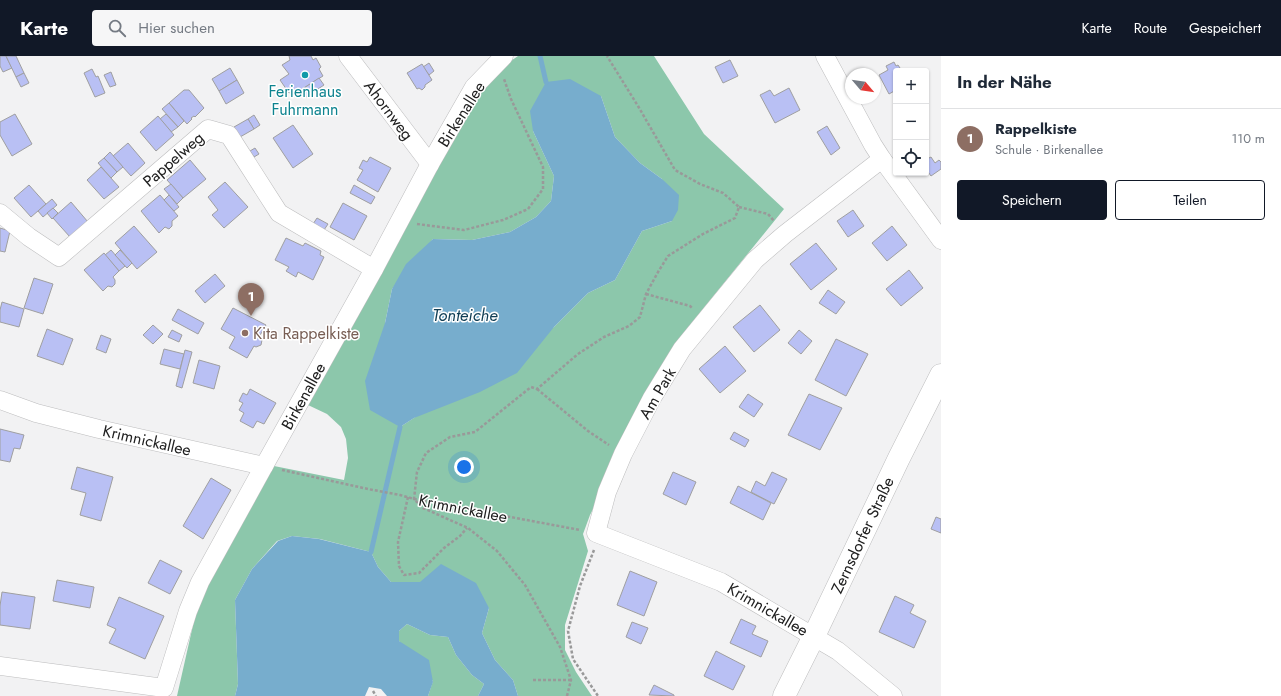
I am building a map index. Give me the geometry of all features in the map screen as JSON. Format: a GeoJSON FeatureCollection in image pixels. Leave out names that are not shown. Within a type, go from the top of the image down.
{"type":"FeatureCollection","features":[{"type":"Feature","properties":{"kind":"street","name":"Ahornweg"},"geometry":{"type":"LineString","coordinates":[[348,56],[430,164]]}},
{"type":"Feature","properties":{"kind":"street"},"geometry":{"type":"LineString","coordinates":[[825,56],[873,146],[941,240]]}},
{"type":"Feature","properties":{"kind":"street","name":"Birkenallee"},"geometry":{"type":"LineString","coordinates":[[0,666],[164,688],[188,611],[200,582],[374,269],[430,164],[474,87],[501,59]]}},
{"type":"Feature","properties":{"kind":"street","name":"Pappelweg"},"geometry":{"type":"LineString","coordinates":[[0,213],[29,237],[58,257],[208,128],[229,135],[279,213],[374,269]]}},
{"type":"Feature","properties":{"kind":"street","name":"Am Park"},"geometry":{"type":"LineString","coordinates":[[596,534],[607,492],[623,454],[652,398],[682,350],[755,260],[785,234],[882,159]]}},
{"type":"Feature","properties":{"kind":"street","name":"Zernsdorfer Straße"},"geometry":{"type":"LineString","coordinates":[[784,696],[899,458],[941,375]]}},
{"type":"Feature","properties":{"kind":"street","name":"Krimnickallee"},"geometry":{"type":"LineString","coordinates":[[0,400],[36,413],[92,427],[264,466]]}},
{"type":"Feature","properties":{"kind":"street","name":"Krimnickallee"},"geometry":{"type":"LineString","coordinates":[[596,534],[721,582],[842,654],[893,696]]}},
{"type":"Feature","properties":{"kind":"path"},"geometry":{"type":"LineString","coordinates":[[608,56],[674,170],[700,184],[723,193],[738,207],[768,214],[785,234]]}},
{"type":"Feature","properties":{"kind":"path"},"geometry":{"type":"LineString","coordinates":[[399,221],[464,230],[503,220],[528,209],[543,189],[543,167],[511,99],[501,59]]}},
{"type":"Feature","properties":{"kind":"path"},"geometry":{"type":"LineString","coordinates":[[537,389],[578,354],[604,337],[629,326],[640,317],[646,294],[668,256],[703,234],[735,218],[738,207]]}},
{"type":"Feature","properties":{"kind":"path"},"geometry":{"type":"LineString","coordinates":[[646,294],[690,306],[707,319]]}},
{"type":"Feature","properties":{"kind":"path"},"geometry":{"type":"LineString","coordinates":[[568,696],[571,680],[560,647],[525,584],[497,551],[468,528],[423,508],[414,499],[417,472],[426,453],[450,437],[475,432],[531,387],[537,389],[588,431],[623,454]]}},
{"type":"Feature","properties":{"kind":"path","name":"Krimnickallee"},"geometry":{"type":"LineString","coordinates":[[264,466],[414,499],[596,534]]}},
{"type":"Feature","properties":{"kind":"path"},"geometry":{"type":"LineString","coordinates":[[408,497],[398,542],[399,566],[404,575],[419,573],[444,548],[468,528]]}},
{"type":"Feature","properties":{"kind":"path"},"geometry":{"type":"LineString","coordinates":[[596,534],[594,551],[580,586],[568,631],[573,659],[598,696]]}},
{"type":"Feature","properties":{"kind":"path"},"geometry":{"type":"LineString","coordinates":[[533,680],[571,680]]}},
{"type":"Feature","properties":{"kind":"path"},"geometry":{"type":"LineString","coordinates":[[373,691],[376,696]]}},
{"type":"Feature","properties":{"kind":"green space"},"geometry":{"type":"Polygon","coordinates":[[[518,56],[654,56],[704,134],[784,209],[681,336],[590,515],[583,534],[588,551],[565,625],[565,650],[576,672],[592,696],[518,696],[513,680],[495,660],[482,633],[489,608],[420,582],[391,582],[378,567],[371,552],[320,539],[292,536],[277,541],[252,569],[235,600],[238,684],[235,696],[177,696],[198,603],[274,466],[344,480],[348,458],[346,439],[341,427],[327,414],[308,405],[431,177],[479,95],[505,65],[518,56]],[[601,96],[533,131],[554,176],[551,201],[536,217],[510,232],[472,240],[433,239],[392,289],[385,323],[400,427],[554,327],[588,293],[615,280],[642,231],[672,221],[662,179],[640,163],[615,137],[601,96]]]}},
{"type":"Feature","properties":{"kind":"green space"},"geometry":{"type":"Polygon","coordinates":[[[407,624],[430,635],[448,637],[456,655],[472,675],[484,684],[478,696],[428,696],[433,681],[399,641],[399,631],[407,624]]]}},
{"type":"Feature","properties":{"kind":"water","name":"Tonteiche"},"geometry":{"type":"Polygon","coordinates":[[[570,79],[601,96],[615,137],[640,163],[662,179],[679,195],[678,210],[672,221],[642,231],[615,280],[588,293],[554,327],[517,373],[480,392],[414,418],[400,427],[370,410],[365,381],[385,323],[392,289],[406,264],[433,239],[472,240],[510,232],[536,217],[551,201],[554,176],[533,131],[530,111],[546,82],[570,79]]]}},
{"type":"Feature","properties":{"kind":"water"},"geometry":{"type":"Polygon","coordinates":[[[292,536],[319,539],[371,552],[378,567],[391,582],[420,582],[441,564],[476,583],[489,608],[482,633],[495,660],[513,680],[518,696],[478,696],[484,684],[472,675],[456,655],[448,637],[430,635],[407,624],[399,631],[399,641],[429,660],[433,682],[428,696],[387,696],[381,689],[369,687],[365,696],[235,696],[238,684],[235,600],[252,569],[278,541],[292,536]]]}},
{"type":"Feature","properties":{"kind":"building"},"geometry":{"type":"Polygon","coordinates":[[[0,56],[6,56],[12,68],[3,72],[0,66],[0,56]]]}},
{"type":"Feature","properties":{"kind":"building"},"geometry":{"type":"Polygon","coordinates":[[[6,56],[16,56],[24,73],[16,77],[6,56]]]}},
{"type":"Feature","properties":{"kind":"building","name":"Ferienhaus Fuhrmann"},"geometry":{"type":"Polygon","coordinates":[[[289,56],[311,56],[313,60],[316,58],[321,67],[319,69],[323,76],[299,91],[297,88],[289,93],[280,80],[289,74],[282,65],[290,60],[289,56]]]}},
{"type":"Feature","properties":{"kind":"building"},"geometry":{"type":"Polygon","coordinates":[[[730,60],[738,76],[723,83],[715,67],[730,60]]]}},
{"type":"Feature","properties":{"kind":"building"},"geometry":{"type":"Polygon","coordinates":[[[894,62],[896,66],[898,65],[900,68],[893,68],[893,92],[889,94],[881,79],[881,74],[888,70],[886,66],[894,62]]]}},
{"type":"Feature","properties":{"kind":"building"},"geometry":{"type":"Polygon","coordinates":[[[429,63],[434,71],[429,75],[423,67],[429,63]]]}},
{"type":"Feature","properties":{"kind":"building"},"geometry":{"type":"Polygon","coordinates":[[[422,64],[432,80],[425,85],[422,90],[419,88],[417,89],[407,73],[422,64]]]}},
{"type":"Feature","properties":{"kind":"building"},"geometry":{"type":"Polygon","coordinates":[[[230,68],[237,80],[219,91],[212,79],[230,68]]]}},
{"type":"Feature","properties":{"kind":"building"},"geometry":{"type":"Polygon","coordinates":[[[92,69],[96,77],[98,76],[105,93],[95,97],[84,73],[92,69]]]}},
{"type":"Feature","properties":{"kind":"building"},"geometry":{"type":"Polygon","coordinates":[[[111,72],[116,85],[110,87],[104,75],[111,72]]]}},
{"type":"Feature","properties":{"kind":"building"},"geometry":{"type":"Polygon","coordinates":[[[24,73],[29,83],[21,87],[16,77],[24,73]]]}},
{"type":"Feature","properties":{"kind":"building"},"geometry":{"type":"Polygon","coordinates":[[[319,78],[324,85],[306,97],[301,90],[319,78]]]}},
{"type":"Feature","properties":{"kind":"building"},"geometry":{"type":"Polygon","coordinates":[[[237,80],[244,93],[226,104],[219,91],[237,80]]]}},
{"type":"Feature","properties":{"kind":"building"},"geometry":{"type":"Polygon","coordinates":[[[789,88],[800,110],[775,123],[760,95],[770,90],[774,96],[789,88]]]}},
{"type":"Feature","properties":{"kind":"building"},"geometry":{"type":"Polygon","coordinates":[[[184,90],[189,90],[204,108],[195,117],[194,116],[191,118],[192,119],[187,124],[169,103],[184,90]]]}},
{"type":"Feature","properties":{"kind":"building"},"geometry":{"type":"Polygon","coordinates":[[[169,103],[184,121],[178,127],[162,109],[169,103]]]}},
{"type":"Feature","properties":{"kind":"building"},"geometry":{"type":"Polygon","coordinates":[[[15,114],[32,144],[12,156],[0,135],[0,122],[15,114]]]}},
{"type":"Feature","properties":{"kind":"building"},"geometry":{"type":"Polygon","coordinates":[[[166,114],[178,127],[171,132],[160,119],[166,114]]]}},
{"type":"Feature","properties":{"kind":"building"},"geometry":{"type":"Polygon","coordinates":[[[254,115],[260,125],[254,129],[248,119],[254,115]]]}},
{"type":"Feature","properties":{"kind":"building"},"geometry":{"type":"Polygon","coordinates":[[[158,116],[174,135],[156,151],[140,132],[158,116]]]}},
{"type":"Feature","properties":{"kind":"building"},"geometry":{"type":"Polygon","coordinates":[[[248,119],[254,129],[240,137],[234,127],[248,119]]]}},
{"type":"Feature","properties":{"kind":"building"},"geometry":{"type":"Polygon","coordinates":[[[293,125],[313,154],[293,168],[273,138],[293,125]]]}},
{"type":"Feature","properties":{"kind":"building"},"geometry":{"type":"Polygon","coordinates":[[[827,126],[840,148],[831,155],[817,132],[827,126]]]}},
{"type":"Feature","properties":{"kind":"building"},"geometry":{"type":"Polygon","coordinates":[[[128,143],[145,163],[131,176],[113,156],[128,143]]]}},
{"type":"Feature","properties":{"kind":"building"},"geometry":{"type":"Polygon","coordinates":[[[255,148],[259,154],[254,157],[250,151],[255,148]]]}},
{"type":"Feature","properties":{"kind":"building"},"geometry":{"type":"Polygon","coordinates":[[[110,152],[123,167],[117,172],[104,158],[110,152]]]}},
{"type":"Feature","properties":{"kind":"building"},"geometry":{"type":"Polygon","coordinates":[[[370,157],[391,168],[378,192],[357,180],[363,170],[359,168],[363,160],[367,162],[370,157]]]}},
{"type":"Feature","properties":{"kind":"building"},"geometry":{"type":"Polygon","coordinates":[[[931,157],[935,163],[939,160],[941,162],[941,169],[931,176],[929,173],[929,158],[931,157]]]}},
{"type":"Feature","properties":{"kind":"building"},"geometry":{"type":"Polygon","coordinates":[[[104,158],[117,172],[111,178],[98,163],[104,158]]]}},
{"type":"Feature","properties":{"kind":"building"},"geometry":{"type":"Polygon","coordinates":[[[190,160],[206,179],[183,198],[167,180],[190,160]]]}},
{"type":"Feature","properties":{"kind":"building"},"geometry":{"type":"Polygon","coordinates":[[[101,167],[119,187],[104,199],[87,180],[101,167]]]}},
{"type":"Feature","properties":{"kind":"building"},"geometry":{"type":"Polygon","coordinates":[[[225,182],[248,207],[224,228],[212,215],[218,210],[208,197],[225,182]]]}},
{"type":"Feature","properties":{"kind":"building"},"geometry":{"type":"Polygon","coordinates":[[[171,184],[183,198],[177,204],[164,189],[171,184]]]}},
{"type":"Feature","properties":{"kind":"building"},"geometry":{"type":"Polygon","coordinates":[[[29,185],[46,204],[31,217],[14,198],[29,185]]]}},
{"type":"Feature","properties":{"kind":"building"},"geometry":{"type":"Polygon","coordinates":[[[354,185],[375,197],[371,204],[350,193],[354,185]]]}},
{"type":"Feature","properties":{"kind":"building"},"geometry":{"type":"Polygon","coordinates":[[[160,195],[178,216],[172,221],[172,226],[169,229],[165,227],[159,233],[141,211],[160,195]]]}},
{"type":"Feature","properties":{"kind":"building"},"geometry":{"type":"Polygon","coordinates":[[[169,195],[179,207],[174,211],[164,200],[169,195]]]}},
{"type":"Feature","properties":{"kind":"building"},"geometry":{"type":"Polygon","coordinates":[[[52,199],[57,205],[43,217],[38,211],[52,199]]]}},
{"type":"Feature","properties":{"kind":"building"},"geometry":{"type":"Polygon","coordinates":[[[71,202],[88,222],[70,237],[53,218],[71,202]]]}},
{"type":"Feature","properties":{"kind":"building"},"geometry":{"type":"Polygon","coordinates":[[[343,203],[367,216],[354,240],[330,227],[343,203]]]}},
{"type":"Feature","properties":{"kind":"building"},"geometry":{"type":"Polygon","coordinates":[[[53,208],[58,213],[52,219],[47,213],[53,208]]]}},
{"type":"Feature","properties":{"kind":"building"},"geometry":{"type":"Polygon","coordinates":[[[853,210],[864,226],[848,237],[837,221],[853,210]]]}},
{"type":"Feature","properties":{"kind":"building"},"geometry":{"type":"Polygon","coordinates":[[[317,218],[328,224],[324,230],[313,224],[317,218]]]}},
{"type":"Feature","properties":{"kind":"building"},"geometry":{"type":"Polygon","coordinates":[[[134,226],[157,252],[137,269],[115,243],[134,226]]]}},
{"type":"Feature","properties":{"kind":"building"},"geometry":{"type":"Polygon","coordinates":[[[892,226],[907,245],[887,261],[872,243],[892,226]]]}},
{"type":"Feature","properties":{"kind":"building"},"geometry":{"type":"Polygon","coordinates":[[[0,228],[10,231],[5,252],[0,251],[0,228]]]}},
{"type":"Feature","properties":{"kind":"building"},"geometry":{"type":"Polygon","coordinates":[[[286,238],[303,246],[305,243],[321,251],[320,255],[324,257],[313,280],[298,272],[296,277],[286,271],[289,267],[275,260],[286,238]]]}},
{"type":"Feature","properties":{"kind":"building"},"geometry":{"type":"Polygon","coordinates":[[[816,243],[837,269],[811,290],[790,264],[816,243]]]}},
{"type":"Feature","properties":{"kind":"building"},"geometry":{"type":"Polygon","coordinates":[[[111,250],[125,266],[119,271],[105,255],[111,250]]]}},
{"type":"Feature","properties":{"kind":"building"},"geometry":{"type":"Polygon","coordinates":[[[120,250],[132,263],[127,268],[115,255],[120,250]]]}},
{"type":"Feature","properties":{"kind":"building"},"geometry":{"type":"Polygon","coordinates":[[[104,253],[119,271],[113,277],[115,284],[112,287],[108,286],[103,291],[84,270],[104,253]]]}},
{"type":"Feature","properties":{"kind":"building"},"geometry":{"type":"Polygon","coordinates":[[[909,270],[923,288],[901,306],[886,289],[909,270]]]}},
{"type":"Feature","properties":{"kind":"building"},"geometry":{"type":"Polygon","coordinates":[[[215,274],[225,286],[205,303],[195,291],[215,274]]]}},
{"type":"Feature","properties":{"kind":"building"},"geometry":{"type":"Polygon","coordinates":[[[34,278],[53,284],[43,314],[24,308],[34,278]]]}},
{"type":"Feature","properties":{"kind":"building"},"geometry":{"type":"Polygon","coordinates":[[[828,290],[845,302],[836,314],[819,303],[828,290]]]}},
{"type":"Feature","properties":{"kind":"building"},"geometry":{"type":"Polygon","coordinates":[[[2,302],[24,309],[19,327],[0,322],[2,302]]]}},
{"type":"Feature","properties":{"kind":"building"},"geometry":{"type":"Polygon","coordinates":[[[760,305],[780,330],[754,352],[733,327],[760,305]]]}},
{"type":"Feature","properties":{"kind":"building","name":"Kita Rappelkiste"},"geometry":{"type":"Polygon","coordinates":[[[233,308],[266,325],[259,337],[262,340],[261,345],[256,347],[254,346],[247,358],[229,348],[235,337],[221,329],[233,308]]]}},
{"type":"Feature","properties":{"kind":"building"},"geometry":{"type":"Polygon","coordinates":[[[178,309],[204,323],[198,334],[172,320],[178,309]]]}},
{"type":"Feature","properties":{"kind":"building"},"geometry":{"type":"Polygon","coordinates":[[[153,325],[163,334],[153,344],[143,335],[153,325]]]}},
{"type":"Feature","properties":{"kind":"building"},"geometry":{"type":"Polygon","coordinates":[[[47,329],[73,339],[63,365],[37,356],[47,329]]]}},
{"type":"Feature","properties":{"kind":"building"},"geometry":{"type":"Polygon","coordinates":[[[172,330],[182,335],[179,342],[168,337],[172,330]]]}},
{"type":"Feature","properties":{"kind":"building"},"geometry":{"type":"Polygon","coordinates":[[[799,330],[812,341],[801,354],[788,343],[799,330]]]}},
{"type":"Feature","properties":{"kind":"building"},"geometry":{"type":"Polygon","coordinates":[[[101,335],[111,339],[106,353],[96,349],[101,335]]]}},
{"type":"Feature","properties":{"kind":"building"},"geometry":{"type":"Polygon","coordinates":[[[836,339],[868,354],[846,396],[815,380],[836,339]]]}},
{"type":"Feature","properties":{"kind":"building"},"geometry":{"type":"Polygon","coordinates":[[[725,346],[746,371],[720,393],[699,369],[725,346]]]}},
{"type":"Feature","properties":{"kind":"building"},"geometry":{"type":"Polygon","coordinates":[[[164,349],[184,354],[180,369],[160,364],[164,349]]]}},
{"type":"Feature","properties":{"kind":"building"},"geometry":{"type":"Polygon","coordinates":[[[185,350],[192,352],[182,388],[176,386],[185,350]]]}},
{"type":"Feature","properties":{"kind":"building"},"geometry":{"type":"Polygon","coordinates":[[[199,360],[220,366],[214,389],[193,383],[199,360]]]}},
{"type":"Feature","properties":{"kind":"building"},"geometry":{"type":"Polygon","coordinates":[[[250,389],[276,403],[264,424],[257,421],[253,428],[240,421],[244,413],[239,410],[243,403],[239,401],[243,393],[247,395],[250,389]]]}},
{"type":"Feature","properties":{"kind":"building"},"geometry":{"type":"Polygon","coordinates":[[[748,394],[763,404],[754,417],[739,407],[748,394]]]}},
{"type":"Feature","properties":{"kind":"building"},"geometry":{"type":"Polygon","coordinates":[[[809,394],[842,408],[820,450],[788,435],[809,394]]]}},
{"type":"Feature","properties":{"kind":"building"},"geometry":{"type":"Polygon","coordinates":[[[0,429],[24,435],[20,449],[14,448],[10,462],[0,460],[0,429]]]}},
{"type":"Feature","properties":{"kind":"building"},"geometry":{"type":"Polygon","coordinates":[[[734,432],[749,440],[745,447],[730,439],[734,432]]]}},
{"type":"Feature","properties":{"kind":"building"},"geometry":{"type":"Polygon","coordinates":[[[77,467],[113,477],[101,521],[80,515],[86,493],[71,489],[77,467]]]}},
{"type":"Feature","properties":{"kind":"building"},"geometry":{"type":"Polygon","coordinates":[[[673,472],[696,482],[686,505],[663,494],[673,472]]]}},
{"type":"Feature","properties":{"kind":"building"},"geometry":{"type":"Polygon","coordinates":[[[772,472],[787,479],[774,504],[751,492],[756,481],[765,486],[772,472]]]}},
{"type":"Feature","properties":{"kind":"building"},"geometry":{"type":"Polygon","coordinates":[[[211,478],[231,490],[203,539],[183,526],[211,478]]]}},
{"type":"Feature","properties":{"kind":"building"},"geometry":{"type":"Polygon","coordinates":[[[738,486],[771,503],[763,520],[730,503],[738,486]]]}},
{"type":"Feature","properties":{"kind":"building"},"geometry":{"type":"Polygon","coordinates":[[[936,517],[941,519],[941,533],[931,529],[936,517]]]}},
{"type":"Feature","properties":{"kind":"building"},"geometry":{"type":"Polygon","coordinates":[[[160,560],[182,571],[170,594],[148,583],[160,560]]]}},
{"type":"Feature","properties":{"kind":"building"},"geometry":{"type":"Polygon","coordinates":[[[630,571],[657,582],[644,616],[617,605],[630,571]]]}},
{"type":"Feature","properties":{"kind":"building"},"geometry":{"type":"Polygon","coordinates":[[[57,580],[94,587],[90,608],[53,601],[57,580]]]}},
{"type":"Feature","properties":{"kind":"building"},"geometry":{"type":"Polygon","coordinates":[[[2,592],[35,597],[30,629],[0,625],[2,592]]]}},
{"type":"Feature","properties":{"kind":"building"},"geometry":{"type":"Polygon","coordinates":[[[895,596],[914,605],[910,613],[926,621],[914,648],[879,632],[895,596]]]}},
{"type":"Feature","properties":{"kind":"building"},"geometry":{"type":"Polygon","coordinates":[[[119,597],[164,616],[145,659],[109,643],[116,629],[107,625],[119,597]]]}},
{"type":"Feature","properties":{"kind":"building"},"geometry":{"type":"Polygon","coordinates":[[[741,619],[756,626],[752,634],[768,641],[761,657],[730,643],[741,619]]]}},
{"type":"Feature","properties":{"kind":"building"},"geometry":{"type":"Polygon","coordinates":[[[632,622],[648,628],[641,644],[626,637],[632,622]]]}},
{"type":"Feature","properties":{"kind":"building"},"geometry":{"type":"Polygon","coordinates":[[[716,651],[745,666],[733,690],[704,676],[716,651]]]}},
{"type":"Feature","properties":{"kind":"building"},"geometry":{"type":"Polygon","coordinates":[[[654,685],[674,695],[674,696],[649,695],[654,685]]]}},
{"type":"Feature","properties":{"kind":"waterway"},"geometry":{"type":"LineString","coordinates":[[540,56],[546,82]]}},
{"type":"Feature","properties":{"kind":"waterway"},"geometry":{"type":"LineString","coordinates":[[371,552],[400,427]]}},
{"type":"Feature","properties":{"kind":"place","name":"Ferienhaus Fuhrmann"},"geometry":{"type":"Point","coordinates":[305,75]}},
{"type":"Feature","properties":{"kind":"place","name":"Rappelkiste"},"geometry":{"type":"Point","coordinates":[251,316]}},
{"type":"Feature","properties":{"kind":"place","name":"Kita Rappelkiste"},"geometry":{"type":"Point","coordinates":[245,333]}}]}
